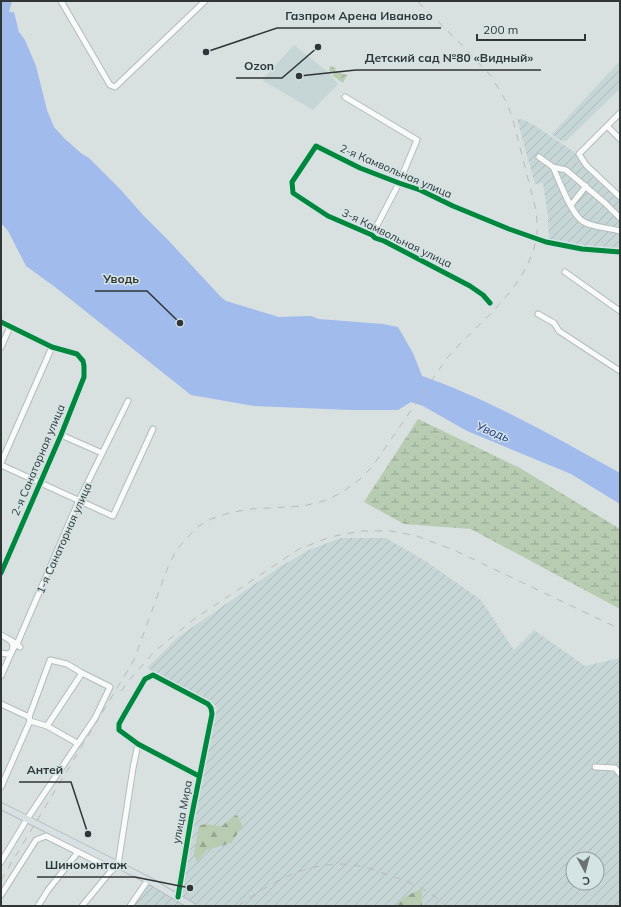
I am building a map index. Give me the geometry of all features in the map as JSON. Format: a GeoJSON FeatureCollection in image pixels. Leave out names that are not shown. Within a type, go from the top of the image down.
{"type":"FeatureCollection","features":[{"type":"Feature","properties":{"kind":"main road"},"geometry":{"type":"LineString","coordinates":[[1,806],[148,880],[192,906]]}},
{"type":"Feature","properties":{"kind":"street"},"geometry":{"type":"LineString","coordinates":[[60,1],[110,85],[113,87],[115,87],[205,1]]}},
{"type":"Feature","properties":{"kind":"street"},"geometry":{"type":"LineString","coordinates":[[346,97],[417,140],[399,183],[372,235]]}},
{"type":"Feature","properties":{"kind":"street"},"geometry":{"type":"LineString","coordinates":[[620,113],[578,154],[586,165],[620,197]]}},
{"type":"Feature","properties":{"kind":"street"},"geometry":{"type":"LineString","coordinates":[[607,126],[620,139]]}},
{"type":"Feature","properties":{"kind":"street","name":"2-я Камвольная улица"},"geometry":{"type":"LineString","coordinates":[[293,193],[292,182],[316,146],[360,168],[420,190],[453,206],[536,239],[582,249],[620,252]]}},
{"type":"Feature","properties":{"kind":"street"},"geometry":{"type":"LineString","coordinates":[[539,157],[553,167],[566,170],[606,203],[620,218]]}},
{"type":"Feature","properties":{"kind":"street"},"geometry":{"type":"LineString","coordinates":[[553,167],[571,205],[580,220],[589,224],[620,231]]}},
{"type":"Feature","properties":{"kind":"street"},"geometry":{"type":"LineString","coordinates":[[571,205],[586,186]]}},
{"type":"Feature","properties":{"kind":"street","name":"3-я Камвольная улица"},"geometry":{"type":"LineString","coordinates":[[293,193],[328,216],[372,235],[375,238],[384,241],[470,286],[483,295],[490,303]]}},
{"type":"Feature","properties":{"kind":"street"},"geometry":{"type":"LineString","coordinates":[[565,272],[620,311]]}},
{"type":"Feature","properties":{"kind":"street"},"geometry":{"type":"LineString","coordinates":[[538,314],[554,323],[559,331],[620,371]]}},
{"type":"Feature","properties":{"kind":"street"},"geometry":{"type":"LineString","coordinates":[[1,322],[52,346],[1,464],[113,516],[153,429]]}},
{"type":"Feature","properties":{"kind":"street"},"geometry":{"type":"LineString","coordinates":[[1,347],[10,327]]}},
{"type":"Feature","properties":{"kind":"street","name":"2-я Санаторная улица"},"geometry":{"type":"LineString","coordinates":[[1,573],[61,435],[84,377],[84,366],[80,356],[52,346]]}},
{"type":"Feature","properties":{"kind":"street","name":"1-я Санаторная улица"},"geometry":{"type":"LineString","coordinates":[[1,676],[13,649],[19,645],[80,500],[128,401]]}},
{"type":"Feature","properties":{"kind":"street"},"geometry":{"type":"LineString","coordinates":[[61,435],[102,453]]}},
{"type":"Feature","properties":{"kind":"street"},"geometry":{"type":"LineString","coordinates":[[1,635],[19,645]]}},
{"type":"Feature","properties":{"kind":"street"},"geometry":{"type":"LineString","coordinates":[[1,653],[7,654],[13,649],[13,644],[10,640]]}},
{"type":"Feature","properties":{"kind":"street"},"geometry":{"type":"LineString","coordinates":[[1,787],[30,719],[50,660],[67,664],[110,687],[95,718],[27,819],[1,862]]}},
{"type":"Feature","properties":{"kind":"street"},"geometry":{"type":"LineString","coordinates":[[47,726],[82,673]]}},
{"type":"Feature","properties":{"kind":"street","name":"улица Мира"},"geometry":{"type":"LineString","coordinates":[[138,744],[119,730],[120,724],[145,679],[153,675],[208,704],[211,708],[212,714],[199,776],[178,897]]}},
{"type":"Feature","properties":{"kind":"street"},"geometry":{"type":"LineString","coordinates":[[1,704],[47,726],[77,743]]}},
{"type":"Feature","properties":{"kind":"street"},"geometry":{"type":"LineString","coordinates":[[82,906],[112,870],[118,865],[138,744],[199,776]]}},
{"type":"Feature","properties":{"kind":"street"},"geometry":{"type":"LineString","coordinates":[[595,767],[615,768],[620,774]]}},
{"type":"Feature","properties":{"kind":"street"},"geometry":{"type":"LineString","coordinates":[[1,894],[36,840],[46,836],[112,870]]}},
{"type":"Feature","properties":{"kind":"street"},"geometry":{"type":"LineString","coordinates":[[38,906],[48,890],[78,852]]}},
{"type":"Feature","properties":{"kind":"street"},"geometry":{"type":"LineString","coordinates":[[130,906],[148,880]]}},
{"type":"Feature","properties":{"kind":"shaded area"},"geometry":{"type":"Polygon","coordinates":[[[294,45],[328,72],[338,84],[313,110],[262,80],[294,45]]]}},
{"type":"Feature","properties":{"kind":"shaded area"},"geometry":{"type":"Polygon","coordinates":[[[620,61],[620,89],[566,141],[559,140],[552,134],[620,61]]]}},
{"type":"Feature","properties":{"kind":"shaded area"},"geometry":{"type":"Polygon","coordinates":[[[517,119],[524,120],[534,125],[577,154],[620,199],[620,251],[591,249],[549,242],[548,216],[543,183],[535,184],[517,119]]]}},
{"type":"Feature","properties":{"kind":"shaded area"},"geometry":{"type":"Polygon","coordinates":[[[341,538],[386,538],[427,562],[481,600],[514,650],[534,630],[585,666],[620,658],[620,906],[195,906],[180,896],[208,741],[217,708],[214,704],[147,668],[177,638],[278,568],[309,550],[341,538]]]}},
{"type":"Feature","properties":{"kind":"shaded area"},"geometry":{"type":"Polygon","coordinates":[[[147,882],[189,906],[132,906],[147,882]]]}},
{"type":"Feature","properties":{"kind":"green space"},"geometry":{"type":"Polygon","coordinates":[[[330,66],[336,68],[335,71],[347,75],[343,83],[333,76],[334,73],[329,71],[330,66]]]}},
{"type":"Feature","properties":{"kind":"green space"},"geometry":{"type":"Polygon","coordinates":[[[418,419],[520,468],[620,529],[620,609],[471,529],[404,524],[364,502],[418,419]]]}},
{"type":"Feature","properties":{"kind":"green space"},"geometry":{"type":"Polygon","coordinates":[[[237,815],[242,827],[231,843],[207,850],[197,862],[194,853],[199,826],[207,824],[222,826],[237,815]]]}},
{"type":"Feature","properties":{"kind":"green space"},"geometry":{"type":"Polygon","coordinates":[[[422,888],[422,906],[395,906],[405,897],[422,888]]]}},
{"type":"Feature","properties":{"kind":"water"},"geometry":{"type":"Polygon","coordinates":[[[1,1],[12,1],[9,12],[14,12],[19,32],[25,40],[36,66],[47,110],[54,127],[65,139],[82,154],[89,158],[121,190],[221,297],[226,301],[279,317],[311,316],[319,319],[383,324],[398,327],[413,353],[422,376],[473,396],[498,408],[620,473],[620,504],[571,474],[467,431],[423,406],[411,402],[398,410],[350,410],[254,406],[191,395],[55,287],[26,266],[8,231],[1,223],[1,1]]]}},
{"type":"Feature","properties":{"kind":"railway"},"geometry":{"type":"LineString","coordinates":[[1,880],[134,660],[169,564],[178,548],[199,526],[211,519],[229,513],[251,509],[303,506],[324,501],[341,493],[359,480],[372,467],[447,358],[499,304],[522,275],[530,258],[537,236],[536,210],[513,120],[507,103],[491,76],[417,1]]}},
{"type":"Feature","properties":{"kind":"railway"},"geometry":{"type":"LineString","coordinates":[[121,691],[155,651],[193,620],[299,549],[330,537],[361,531],[391,531],[417,536],[456,551],[620,629]]}},
{"type":"Feature","properties":{"kind":"railway"},"geometry":{"type":"LineString","coordinates":[[238,906],[274,883],[299,871],[312,867],[341,864],[366,868],[406,881],[427,891],[446,906]]}},
{"type":"Feature","properties":{"kind":"cycle path"},"geometry":{"type":"LineString","coordinates":[[490,303],[483,295],[470,286],[384,241],[375,238],[372,235],[328,216],[293,193],[292,182],[316,146],[360,168],[420,190],[453,206],[509,229],[546,242],[582,249],[620,252]]}},
{"type":"Feature","properties":{"kind":"cycle path"},"geometry":{"type":"LineString","coordinates":[[1,322],[52,347],[77,354],[83,361],[84,366],[84,377],[61,435],[1,573]]}},
{"type":"Feature","properties":{"kind":"cycle path"},"geometry":{"type":"LineString","coordinates":[[178,897],[191,819],[212,714],[211,708],[208,704],[153,675],[145,679],[119,724],[119,730],[138,744],[199,776]]}},
{"type":"Feature","properties":{"kind":"place","name":"Ozon"},"geometry":{"type":"Point","coordinates":[318,47]}},
{"type":"Feature","properties":{"kind":"place","name":"Газпром Арена Иваново"},"geometry":{"type":"Point","coordinates":[206,52]}},
{"type":"Feature","properties":{"kind":"place","name":"Детский сад №80 «Видный»"},"geometry":{"type":"Point","coordinates":[299,76]}},
{"type":"Feature","properties":{"kind":"place","name":"Уводь"},"geometry":{"type":"Point","coordinates":[180,323]}},
{"type":"Feature","properties":{"kind":"place","name":"Антей"},"geometry":{"type":"Point","coordinates":[88,834]}},
{"type":"Feature","properties":{"kind":"place","name":"Шиномонтаж"},"geometry":{"type":"Point","coordinates":[190,888]}}]}
